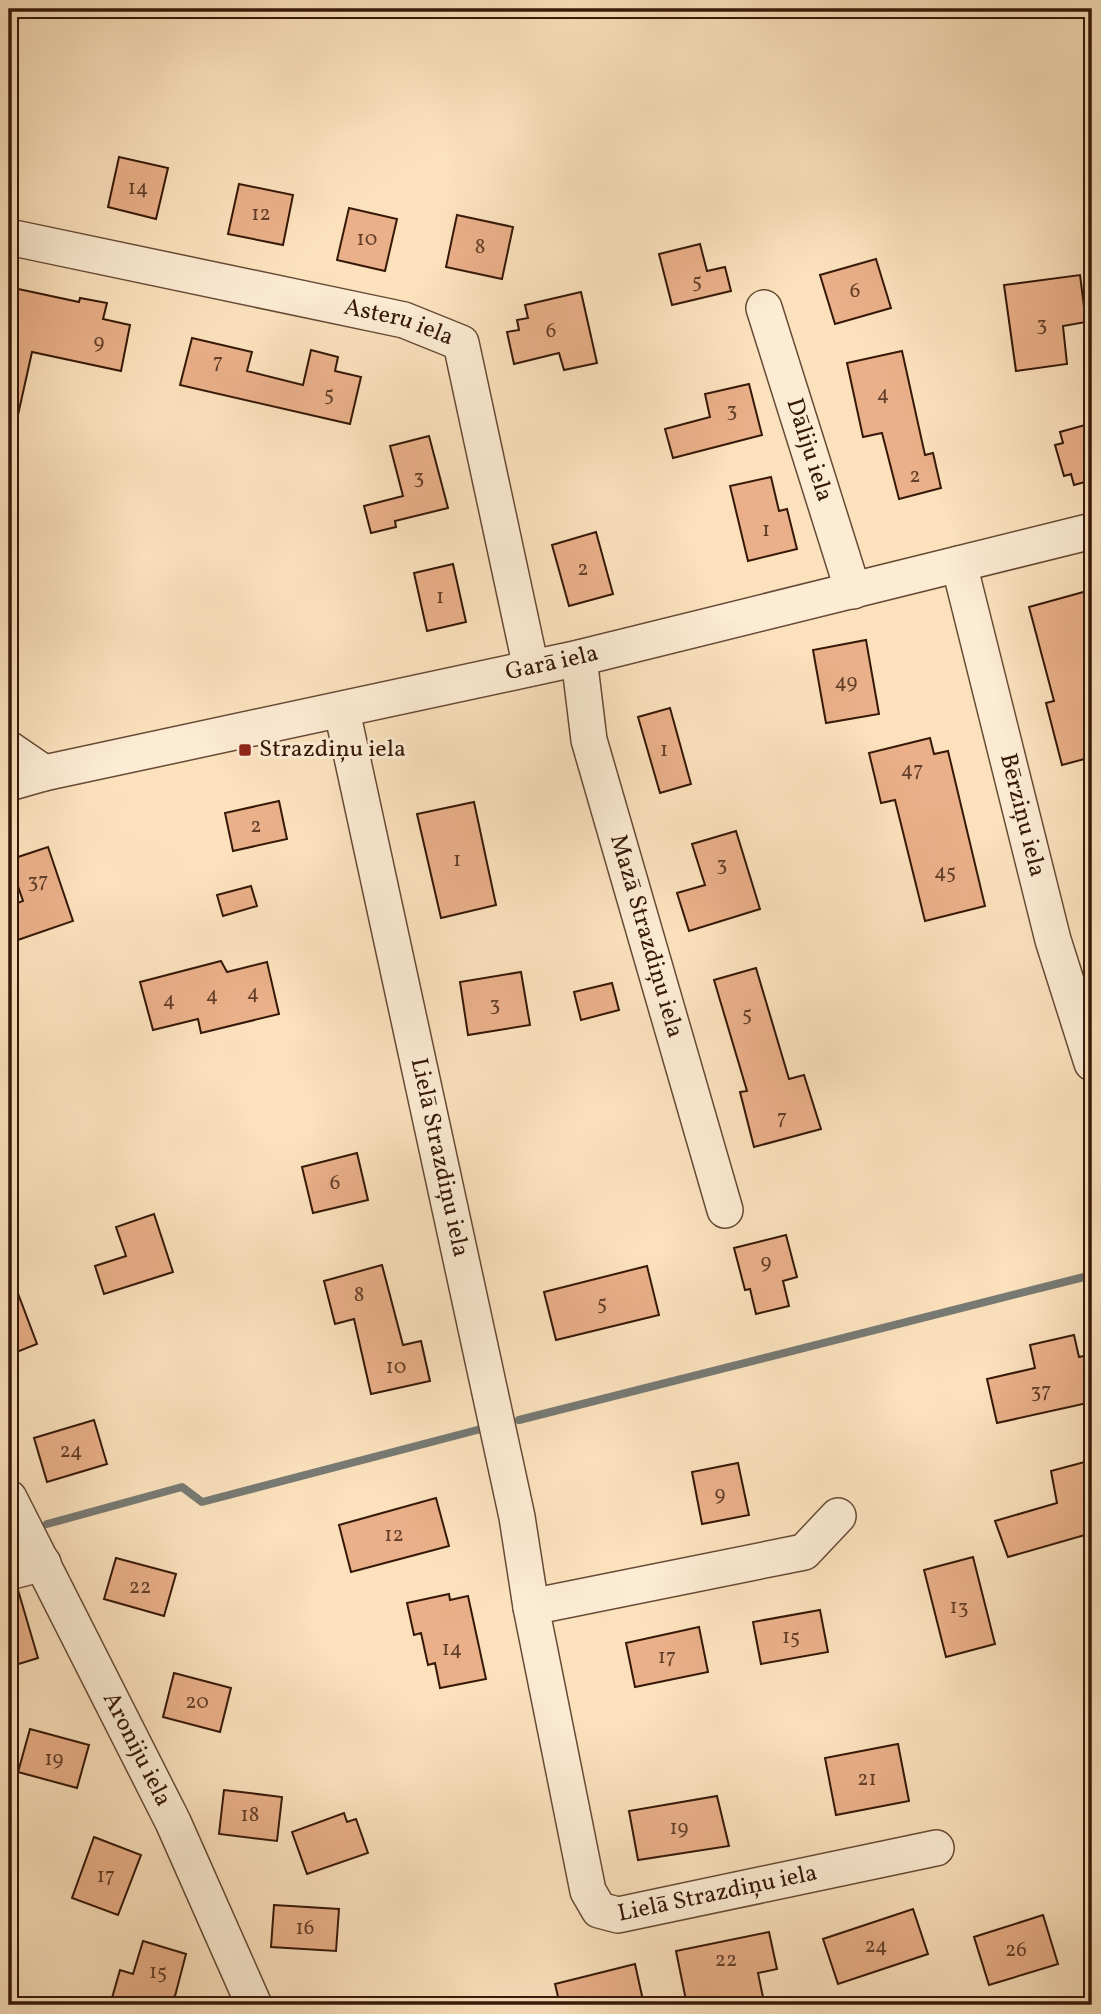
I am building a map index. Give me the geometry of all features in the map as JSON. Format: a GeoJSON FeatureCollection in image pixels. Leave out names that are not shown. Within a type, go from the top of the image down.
{"type":"FeatureCollection","features":[{"type":"Feature","properties":{"kind":"street","name":"Asteru iela"},"geometry":{"type":"LineString","coordinates":[[9,237],[404,320],[461,343],[531,668]]}},
{"type":"Feature","properties":{"kind":"street","name":"Dāliju iela"},"geometry":{"type":"LineString","coordinates":[[764,308],[853,591]]}},
{"type":"Feature","properties":{"kind":"street","name":"Garā iela"},"geometry":{"type":"LineString","coordinates":[[9,783],[44,773],[579,658],[1092,531]]}},
{"type":"Feature","properties":{"kind":"street","name":"Bērziņu iela"},"geometry":{"type":"LineString","coordinates":[[959,565],[1053,940],[1092,1063]]}},
{"type":"Feature","properties":{"kind":"street","name":"Mazā Strazdiņu iela"},"geometry":{"type":"LineString","coordinates":[[579,658],[589,740],[725,1210]]}},
{"type":"Feature","properties":{"kind":"street","name":"Lielā Strazdiņu iela"},"geometry":{"type":"LineString","coordinates":[[342,711],[517,1517],[531,1606],[588,1891],[599,1910],[618,1915],[936,1848]]}},
{"type":"Feature","properties":{"kind":"street"},"geometry":{"type":"LineString","coordinates":[[9,749],[44,773]]}},
{"type":"Feature","properties":{"kind":"street","name":"Aroniju iela"},"geometry":{"type":"LineString","coordinates":[[9,1498],[173,1822],[254,2005]]}},
{"type":"Feature","properties":{"kind":"street"},"geometry":{"type":"LineString","coordinates":[[531,1606],[804,1552],[838,1516]]}},
{"type":"Feature","properties":{"kind":"street"},"geometry":{"type":"LineString","coordinates":[[9,1572],[43,1563]]}},
{"type":"Feature","properties":{"kind":"building"},"geometry":{"type":"Polygon","coordinates":[[[119,157],[168,168],[156,219],[108,207],[119,157]]]}},
{"type":"Feature","properties":{"kind":"building"},"geometry":{"type":"Polygon","coordinates":[[[239,184],[293,195],[283,245],[228,234],[239,184]]]}},
{"type":"Feature","properties":{"kind":"building"},"geometry":{"type":"Polygon","coordinates":[[[349,208],[397,219],[385,271],[337,260],[349,208]]]}},
{"type":"Feature","properties":{"kind":"building"},"geometry":{"type":"Polygon","coordinates":[[[457,215],[513,227],[502,279],[446,267],[457,215]]]}},
{"type":"Feature","properties":{"kind":"building"},"geometry":{"type":"Polygon","coordinates":[[[700,244],[707,271],[725,267],[731,291],[672,305],[659,254],[700,244]]]}},
{"type":"Feature","properties":{"kind":"building"},"geometry":{"type":"Polygon","coordinates":[[[876,259],[891,308],[835,324],[820,275],[876,259]]]}},
{"type":"Feature","properties":{"kind":"building"},"geometry":{"type":"Polygon","coordinates":[[[1080,275],[1086,322],[1063,326],[1067,364],[1016,371],[1004,285],[1080,275]]]}},
{"type":"Feature","properties":{"kind":"building"},"geometry":{"type":"Polygon","coordinates":[[[9,287],[79,302],[80,298],[107,303],[103,319],[130,325],[121,371],[32,352],[18,415],[9,414],[9,287]]]}},
{"type":"Feature","properties":{"kind":"building"},"geometry":{"type":"Polygon","coordinates":[[[581,292],[597,363],[564,370],[559,353],[514,364],[507,332],[519,330],[517,320],[528,318],[525,305],[581,292]]]}},
{"type":"Feature","properties":{"kind":"building"},"geometry":{"type":"Polygon","coordinates":[[[192,338],[252,352],[247,371],[303,385],[311,350],[338,357],[335,371],[361,377],[350,424],[180,385],[192,338]]]}},
{"type":"Feature","properties":{"kind":"building"},"geometry":{"type":"Polygon","coordinates":[[[902,351],[925,455],[933,453],[941,488],[899,499],[882,433],[863,437],[847,363],[902,351]]]}},
{"type":"Feature","properties":{"kind":"building"},"geometry":{"type":"Polygon","coordinates":[[[749,384],[762,435],[673,458],[665,429],[710,417],[705,394],[749,384]]]}},
{"type":"Feature","properties":{"kind":"building"},"geometry":{"type":"Polygon","coordinates":[[[1092,423],[1092,480],[1074,485],[1071,474],[1064,476],[1055,445],[1063,443],[1060,432],[1092,423]]]}},
{"type":"Feature","properties":{"kind":"building"},"geometry":{"type":"Polygon","coordinates":[[[429,436],[448,508],[395,521],[396,527],[371,533],[364,506],[403,496],[390,446],[429,436]]]}},
{"type":"Feature","properties":{"kind":"building"},"geometry":{"type":"Polygon","coordinates":[[[771,477],[779,511],[787,509],[797,549],[748,561],[730,486],[771,477]]]}},
{"type":"Feature","properties":{"kind":"building"},"geometry":{"type":"Polygon","coordinates":[[[596,532],[613,594],[569,606],[552,545],[596,532]]]}},
{"type":"Feature","properties":{"kind":"building"},"geometry":{"type":"Polygon","coordinates":[[[453,564],[466,622],[427,631],[414,573],[453,564]]]}},
{"type":"Feature","properties":{"kind":"building"},"geometry":{"type":"Polygon","coordinates":[[[1087,591],[1092,610],[1092,757],[1062,765],[1046,703],[1054,701],[1029,607],[1087,591]]]}},
{"type":"Feature","properties":{"kind":"building"},"geometry":{"type":"Polygon","coordinates":[[[866,640],[879,714],[826,723],[813,650],[866,640]]]}},
{"type":"Feature","properties":{"kind":"building"},"geometry":{"type":"Polygon","coordinates":[[[670,708],[691,784],[660,793],[638,717],[670,708]]]}},
{"type":"Feature","properties":{"kind":"building"},"geometry":{"type":"Polygon","coordinates":[[[930,738],[934,754],[948,751],[985,906],[925,921],[895,800],[881,803],[869,753],[930,738]]]}},
{"type":"Feature","properties":{"kind":"building"},"geometry":{"type":"Polygon","coordinates":[[[279,801],[287,839],[233,851],[225,813],[279,801]]]}},
{"type":"Feature","properties":{"kind":"building"},"geometry":{"type":"Polygon","coordinates":[[[474,802],[496,905],[441,918],[417,814],[474,802]]]}},
{"type":"Feature","properties":{"kind":"building"},"geometry":{"type":"Polygon","coordinates":[[[736,831],[760,909],[689,931],[677,893],[705,885],[692,844],[736,831]]]}},
{"type":"Feature","properties":{"kind":"building"},"geometry":{"type":"Polygon","coordinates":[[[48,847],[73,921],[9,943],[9,906],[23,901],[9,860],[48,847]]]}},
{"type":"Feature","properties":{"kind":"building"},"geometry":{"type":"Polygon","coordinates":[[[251,886],[257,906],[223,916],[217,895],[251,886]]]}},
{"type":"Feature","properties":{"kind":"building"},"geometry":{"type":"Polygon","coordinates":[[[221,961],[227,972],[267,962],[279,1014],[201,1033],[198,1019],[153,1030],[140,982],[221,961]]]}},
{"type":"Feature","properties":{"kind":"building"},"geometry":{"type":"Polygon","coordinates":[[[756,968],[789,1079],[804,1075],[821,1129],[754,1147],[740,1092],[747,1091],[714,980],[756,968]]]}},
{"type":"Feature","properties":{"kind":"building"},"geometry":{"type":"Polygon","coordinates":[[[521,972],[530,1025],[468,1035],[460,982],[521,972]]]}},
{"type":"Feature","properties":{"kind":"building"},"geometry":{"type":"Polygon","coordinates":[[[612,983],[619,1010],[581,1020],[574,992],[612,983]]]}},
{"type":"Feature","properties":{"kind":"building"},"geometry":{"type":"Polygon","coordinates":[[[357,1153],[368,1200],[313,1213],[302,1167],[357,1153]]]}},
{"type":"Feature","properties":{"kind":"building"},"geometry":{"type":"Polygon","coordinates":[[[154,1214],[173,1272],[104,1294],[95,1266],[126,1256],[116,1227],[154,1214]]]}},
{"type":"Feature","properties":{"kind":"building"},"geometry":{"type":"Polygon","coordinates":[[[786,1235],[797,1277],[783,1281],[789,1306],[756,1314],[750,1289],[745,1290],[734,1248],[786,1235]]]}},
{"type":"Feature","properties":{"kind":"building"},"geometry":{"type":"Polygon","coordinates":[[[382,1265],[403,1345],[421,1341],[430,1381],[371,1394],[354,1319],[335,1324],[324,1281],[382,1265]]]}},
{"type":"Feature","properties":{"kind":"building"},"geometry":{"type":"Polygon","coordinates":[[[647,1266],[659,1315],[556,1340],[544,1292],[647,1266]]]}},
{"type":"Feature","properties":{"kind":"building"},"geometry":{"type":"Polygon","coordinates":[[[9,1275],[37,1344],[9,1355],[9,1275]]]}},
{"type":"Feature","properties":{"kind":"building"},"geometry":{"type":"Polygon","coordinates":[[[1074,1335],[1079,1357],[1092,1354],[1092,1402],[997,1423],[987,1379],[1035,1368],[1030,1345],[1074,1335]]]}},
{"type":"Feature","properties":{"kind":"building"},"geometry":{"type":"Polygon","coordinates":[[[94,1420],[107,1464],[47,1482],[34,1438],[94,1420]]]}},
{"type":"Feature","properties":{"kind":"building"},"geometry":{"type":"Polygon","coordinates":[[[1092,1460],[1092,1533],[1008,1557],[995,1521],[1057,1503],[1051,1471],[1092,1460]]]}},
{"type":"Feature","properties":{"kind":"building"},"geometry":{"type":"Polygon","coordinates":[[[738,1463],[749,1515],[702,1524],[692,1472],[738,1463]]]}},
{"type":"Feature","properties":{"kind":"building"},"geometry":{"type":"Polygon","coordinates":[[[436,1498],[449,1546],[351,1572],[339,1525],[436,1498]]]}},
{"type":"Feature","properties":{"kind":"building"},"geometry":{"type":"Polygon","coordinates":[[[973,1557],[995,1644],[946,1657],[924,1570],[973,1557]]]}},
{"type":"Feature","properties":{"kind":"building"},"geometry":{"type":"Polygon","coordinates":[[[116,1558],[176,1574],[164,1616],[104,1599],[116,1558]]]}},
{"type":"Feature","properties":{"kind":"building"},"geometry":{"type":"Polygon","coordinates":[[[18,1590],[38,1658],[9,1667],[9,1592],[18,1590]]]}},
{"type":"Feature","properties":{"kind":"building"},"geometry":{"type":"Polygon","coordinates":[[[449,1594],[450,1600],[468,1596],[486,1679],[440,1688],[435,1663],[428,1665],[421,1633],[414,1635],[407,1603],[449,1594]]]}},
{"type":"Feature","properties":{"kind":"building"},"geometry":{"type":"Polygon","coordinates":[[[820,1610],[828,1652],[761,1664],[753,1622],[820,1610]]]}},
{"type":"Feature","properties":{"kind":"building"},"geometry":{"type":"Polygon","coordinates":[[[699,1627],[708,1672],[635,1687],[626,1643],[699,1627]]]}},
{"type":"Feature","properties":{"kind":"building"},"geometry":{"type":"Polygon","coordinates":[[[174,1673],[231,1688],[220,1732],[163,1717],[174,1673]]]}},
{"type":"Feature","properties":{"kind":"building"},"geometry":{"type":"Polygon","coordinates":[[[30,1729],[89,1745],[77,1788],[18,1772],[30,1729]]]}},
{"type":"Feature","properties":{"kind":"building"},"geometry":{"type":"Polygon","coordinates":[[[898,1744],[909,1801],[836,1815],[825,1758],[898,1744]]]}},
{"type":"Feature","properties":{"kind":"building"},"geometry":{"type":"Polygon","coordinates":[[[224,1790],[282,1797],[277,1841],[219,1834],[224,1790]]]}},
{"type":"Feature","properties":{"kind":"building"},"geometry":{"type":"Polygon","coordinates":[[[717,1796],[729,1846],[638,1860],[629,1811],[717,1796]]]}},
{"type":"Feature","properties":{"kind":"building"},"geometry":{"type":"Polygon","coordinates":[[[344,1813],[347,1822],[356,1819],[368,1853],[307,1874],[292,1832],[344,1813]]]}},
{"type":"Feature","properties":{"kind":"building"},"geometry":{"type":"Polygon","coordinates":[[[94,1837],[141,1855],[118,1915],[72,1898],[94,1837]]]}},
{"type":"Feature","properties":{"kind":"building"},"geometry":{"type":"Polygon","coordinates":[[[274,1905],[339,1909],[336,1951],[271,1947],[274,1905]]]}},
{"type":"Feature","properties":{"kind":"building"},"geometry":{"type":"Polygon","coordinates":[[[913,1909],[928,1954],[838,1984],[823,1939],[913,1909]]]}},
{"type":"Feature","properties":{"kind":"building"},"geometry":{"type":"Polygon","coordinates":[[[1043,1915],[1058,1964],[989,1985],[974,1937],[1043,1915]]]}},
{"type":"Feature","properties":{"kind":"building"},"geometry":{"type":"Polygon","coordinates":[[[769,1932],[777,1969],[758,1973],[764,2002],[746,2005],[687,2005],[676,1951],[769,1932]]]}},
{"type":"Feature","properties":{"kind":"building"},"geometry":{"type":"Polygon","coordinates":[[[143,1941],[186,1954],[175,1996],[167,2000],[165,2005],[110,2005],[120,1970],[133,1974],[143,1941]]]}},
{"type":"Feature","properties":{"kind":"building"},"geometry":{"type":"Polygon","coordinates":[[[635,1964],[644,2005],[560,2005],[555,1984],[635,1964]]]}},
{"type":"Feature","properties":{"kind":"waterway"},"geometry":{"type":"LineString","coordinates":[[1082,9],[1086,15],[1092,16]]}},
{"type":"Feature","properties":{"kind":"waterway"},"geometry":{"type":"LineString","coordinates":[[519,1420],[1092,1275]]}},
{"type":"Feature","properties":{"kind":"waterway"},"geometry":{"type":"LineString","coordinates":[[47,1524],[182,1487],[202,1502],[481,1429]]}},
{"type":"Feature","properties":{"kind":"place","name":"Strazdiņu iela"},"geometry":{"type":"Point","coordinates":[245,750]}}]}
